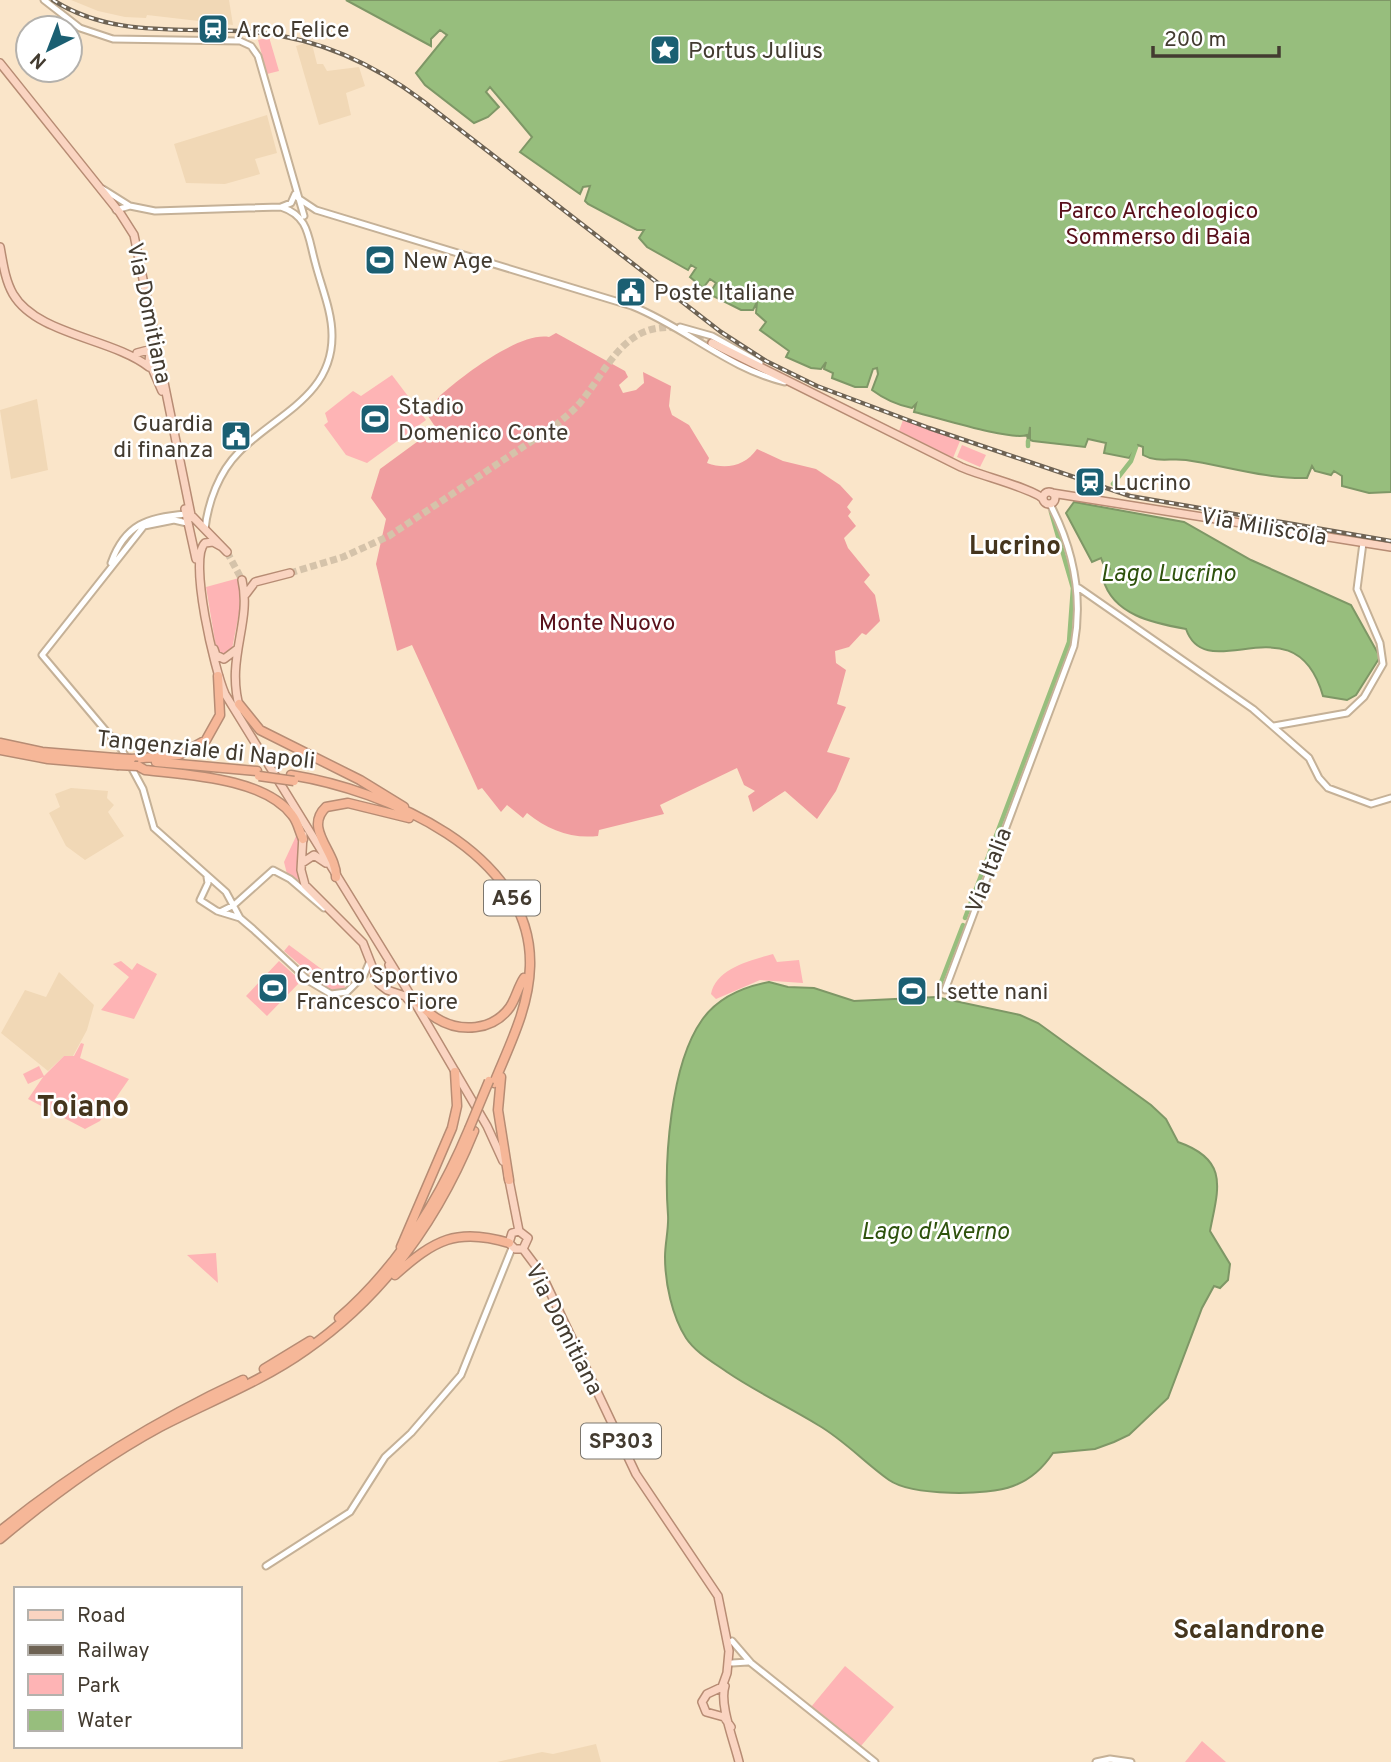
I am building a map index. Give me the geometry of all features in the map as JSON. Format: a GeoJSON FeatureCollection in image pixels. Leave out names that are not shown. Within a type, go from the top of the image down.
{"type":"FeatureCollection","features":[{"type":"Feature","properties":{"kind":"highway"},"geometry":{"type":"LineString","coordinates":[[131,759],[179,755],[206,740],[220,715],[219,680]]}},
{"type":"Feature","properties":{"kind":"highway"},"geometry":{"type":"LineString","coordinates":[[239,704],[260,730],[388,795],[409,815]]}},
{"type":"Feature","properties":{"kind":"highway","name":"Tangenziale di Napoli"},"geometry":{"type":"LineString","coordinates":[[0,743],[138,766],[258,773]]}},
{"type":"Feature","properties":{"kind":"highway","name":"Tangenziale di Napoli"},"geometry":{"type":"LineString","coordinates":[[0,750],[48,759],[131,759],[293,778],[361,797],[444,832],[477,857],[500,881],[517,908],[528,943],[530,964],[526,997],[492,1082]]}},
{"type":"Feature","properties":{"kind":"highway"},"geometry":{"type":"LineString","coordinates":[[138,766],[145,770],[242,785],[259,791],[290,812],[303,839]]}},
{"type":"Feature","properties":{"kind":"highway"},"geometry":{"type":"LineString","coordinates":[[336,877],[336,869],[317,823],[326,807],[348,803],[409,815]]}},
{"type":"Feature","properties":{"kind":"highway","name":"Tangenziale di Napoli"},"geometry":{"type":"LineString","coordinates":[[409,815],[470,859],[503,895],[522,936],[524,978],[505,1057],[492,1082]]}},
{"type":"Feature","properties":{"kind":"highway"},"geometry":{"type":"LineString","coordinates":[[411,996],[438,1020],[460,1027],[478,1027],[495,1021],[505,1013],[524,978]]}},
{"type":"Feature","properties":{"kind":"highway"},"geometry":{"type":"LineString","coordinates":[[505,1057],[498,1096],[509,1180]]}},
{"type":"Feature","properties":{"kind":"highway"},"geometry":{"type":"LineString","coordinates":[[398,1256],[452,1128],[457,1106],[455,1072]]}},
{"type":"Feature","properties":{"kind":"highway"},"geometry":{"type":"LineString","coordinates":[[384,1282],[436,1212],[492,1082]]}},
{"type":"Feature","properties":{"kind":"highway"},"geometry":{"type":"LineString","coordinates":[[0,1531],[84,1468],[142,1431],[253,1375],[301,1347],[353,1306],[398,1256],[439,1194],[472,1130]]}},
{"type":"Feature","properties":{"kind":"highway"},"geometry":{"type":"LineString","coordinates":[[0,1539],[67,1486],[112,1456],[304,1351],[351,1314],[416,1256],[445,1241],[479,1234],[511,1245]]}},
{"type":"Feature","properties":{"kind":"main road"},"geometry":{"type":"LineString","coordinates":[[0,63],[116,210]]}},
{"type":"Feature","properties":{"kind":"main road","name":"Via Domitiana"},"geometry":{"type":"LineString","coordinates":[[116,210],[136,252],[153,342],[149,362],[161,386],[219,680],[253,739]]}},
{"type":"Feature","properties":{"kind":"main road","name":"Via Domitiana"},"geometry":{"type":"LineString","coordinates":[[116,210],[128,224],[138,247],[190,510],[224,550],[213,542],[205,543],[200,548],[198,563]]}},
{"type":"Feature","properties":{"kind":"main road"},"geometry":{"type":"LineString","coordinates":[[0,247],[8,284],[24,307],[44,320],[149,362]]}},
{"type":"Feature","properties":{"kind":"main road"},"geometry":{"type":"LineString","coordinates":[[711,342],[977,474],[1035,491],[1049,498]]}},
{"type":"Feature","properties":{"kind":"main road"},"geometry":{"type":"LineString","coordinates":[[119,349],[136,353],[149,362]]}},
{"type":"Feature","properties":{"kind":"main road"},"geometry":{"type":"LineString","coordinates":[[136,353],[152,349]]}},
{"type":"Feature","properties":{"kind":"main road"},"geometry":{"type":"LineString","coordinates":[[149,362],[156,356],[164,375]]}},
{"type":"Feature","properties":{"kind":"main road","name":"Via Miliscola"},"geometry":{"type":"LineString","coordinates":[[1049,498],[1062,495],[1391,547]]}},
{"type":"Feature","properties":{"kind":"main road"},"geometry":{"type":"LineString","coordinates":[[244,601],[243,580],[255,582],[290,573]]}},
{"type":"Feature","properties":{"kind":"main road"},"geometry":{"type":"LineString","coordinates":[[255,582],[248,588],[244,601],[234,685],[253,739],[411,996],[496,1144],[509,1180],[519,1231],[528,1238],[523,1249],[511,1245],[510,1235],[519,1231]]}},
{"type":"Feature","properties":{"kind":"main road"},"geometry":{"type":"LineString","coordinates":[[212,646],[221,658],[229,657],[237,649]]}},
{"type":"Feature","properties":{"kind":"main road"},"geometry":{"type":"LineString","coordinates":[[219,680],[227,687],[234,685]]}},
{"type":"Feature","properties":{"kind":"main road"},"geometry":{"type":"LineString","coordinates":[[300,817],[304,885],[363,943],[374,976],[384,988],[405,996],[418,1009]]}},
{"type":"Feature","properties":{"kind":"main road"},"geometry":{"type":"LineString","coordinates":[[302,863],[314,855],[329,866]]}},
{"type":"Feature","properties":{"kind":"main road"},"geometry":{"type":"LineString","coordinates":[[374,976],[388,977],[391,971],[388,961]]}},
{"type":"Feature","properties":{"kind":"main road","name":"Via Domitiana"},"geometry":{"type":"LineString","coordinates":[[523,1249],[541,1273],[636,1474],[713,1586],[732,1641],[733,1655],[723,1698]]}},
{"type":"Feature","properties":{"kind":"main road","name":"Via Domitiana"},"geometry":{"type":"LineString","coordinates":[[714,1693],[724,1682],[733,1655],[727,1628]]}},
{"type":"Feature","properties":{"kind":"main road"},"geometry":{"type":"LineString","coordinates":[[730,1727],[716,1713],[706,1712],[702,1702],[707,1694],[714,1693],[723,1698],[739,1762]]}},
{"type":"Feature","properties":{"kind":"main road"},"geometry":{"type":"LineString","coordinates":[[716,1713],[723,1698]]}},
{"type":"Feature","properties":{"kind":"street"},"geometry":{"type":"LineString","coordinates":[[44,0],[80,28],[103,37],[240,41],[251,46],[258,56],[302,201],[304,219],[331,324],[332,342],[326,366],[307,397],[232,460],[217,486],[205,530]]}},
{"type":"Feature","properties":{"kind":"street"},"geometry":{"type":"LineString","coordinates":[[97,186],[130,206],[155,211],[284,206],[302,201]]}},
{"type":"Feature","properties":{"kind":"street"},"geometry":{"type":"LineString","coordinates":[[284,206],[294,199],[302,201],[316,210],[632,306],[677,326],[700,332],[711,342]]}},
{"type":"Feature","properties":{"kind":"street"},"geometry":{"type":"LineString","coordinates":[[116,210],[130,206]]}},
{"type":"Feature","properties":{"kind":"street"},"geometry":{"type":"LineString","coordinates":[[284,206],[304,219]]}},
{"type":"Feature","properties":{"kind":"street"},"geometry":{"type":"LineString","coordinates":[[304,219],[316,210]]}},
{"type":"Feature","properties":{"kind":"street"},"geometry":{"type":"LineString","coordinates":[[677,326],[700,342],[711,342]]}},
{"type":"Feature","properties":{"kind":"street"},"geometry":{"type":"LineString","coordinates":[[700,332],[704,339],[700,342]]}},
{"type":"Feature","properties":{"kind":"street","name":"Via Italia"},"geometry":{"type":"LineString","coordinates":[[945,990],[1074,646],[1079,618],[1079,588],[1049,498]]}},
{"type":"Feature","properties":{"kind":"street"},"geometry":{"type":"LineString","coordinates":[[186,514],[146,522],[133,530],[42,655],[122,750],[147,798],[154,828],[230,897],[240,918],[309,981],[331,994],[347,992],[364,975],[370,961]]}},
{"type":"Feature","properties":{"kind":"street"},"geometry":{"type":"LineString","coordinates":[[146,522],[174,520],[188,523]]}},
{"type":"Feature","properties":{"kind":"street"},"geometry":{"type":"LineString","coordinates":[[1274,726],[1347,713],[1364,697],[1384,657],[1359,597],[1363,543]]}},
{"type":"Feature","properties":{"kind":"street"},"geometry":{"type":"LineString","coordinates":[[1079,588],[1274,726],[1309,758],[1319,778],[1328,788],[1371,804],[1391,798]]}},
{"type":"Feature","properties":{"kind":"street"},"geometry":{"type":"LineString","coordinates":[[220,912],[234,905],[273,870],[335,916]]}},
{"type":"Feature","properties":{"kind":"street"},"geometry":{"type":"LineString","coordinates":[[206,875],[207,886],[200,900],[220,912],[240,918]]}},
{"type":"Feature","properties":{"kind":"street"},"geometry":{"type":"LineString","coordinates":[[207,886],[217,884]]}},
{"type":"Feature","properties":{"kind":"street"},"geometry":{"type":"LineString","coordinates":[[220,912],[229,905],[230,897]]}},
{"type":"Feature","properties":{"kind":"street"},"geometry":{"type":"LineString","coordinates":[[266,1566],[350,1512],[385,1457],[411,1433],[461,1375],[511,1245]]}},
{"type":"Feature","properties":{"kind":"street"},"geometry":{"type":"LineString","coordinates":[[733,1655],[739,1660],[751,1663]]}},
{"type":"Feature","properties":{"kind":"street"},"geometry":{"type":"LineString","coordinates":[[733,1655],[751,1663],[875,1762]]}},
{"type":"Feature","properties":{"kind":"street"},"geometry":{"type":"LineString","coordinates":[[1096,1762],[1110,1759],[1131,1762]]}},
{"type":"Feature","properties":{"kind":"shaded area"},"geometry":{"type":"Polygon","coordinates":[[[71,0],[229,0],[233,25],[147,15],[146,18],[125,17],[98,11],[71,0]]]}},
{"type":"Feature","properties":{"kind":"shaded area"},"geometry":{"type":"Polygon","coordinates":[[[312,44],[317,64],[323,64],[327,71],[359,67],[365,86],[346,93],[351,115],[319,125],[296,46],[312,44]]]}},
{"type":"Feature","properties":{"kind":"shaded area"},"geometry":{"type":"Polygon","coordinates":[[[267,115],[277,153],[255,159],[260,174],[225,184],[186,183],[174,144],[267,115]]]}},
{"type":"Feature","properties":{"kind":"shaded area"},"geometry":{"type":"Polygon","coordinates":[[[37,399],[48,470],[11,479],[0,410],[37,399]]]}},
{"type":"Feature","properties":{"kind":"shaded area"},"geometry":{"type":"Polygon","coordinates":[[[71,788],[108,791],[107,798],[114,805],[108,812],[124,836],[85,860],[66,846],[49,813],[60,807],[55,794],[71,788]]]}},
{"type":"Feature","properties":{"kind":"shaded area"},"geometry":{"type":"Polygon","coordinates":[[[59,972],[94,1005],[87,1030],[73,1056],[64,1056],[48,1071],[1,1033],[25,990],[46,997],[59,972]]]}},
{"type":"Feature","properties":{"kind":"shaded area"},"geometry":{"type":"Polygon","coordinates":[[[596,1744],[601,1762],[497,1762],[542,1752],[553,1754],[596,1744]]]}},
{"type":"Feature","properties":{"kind":"green space"},"geometry":{"type":"Polygon","coordinates":[[[269,37],[279,71],[267,74],[258,40],[269,37]]]}},
{"type":"Feature","properties":{"kind":"green space","name":"Monte Nuovo"},"geometry":{"type":"Polygon","coordinates":[[[556,333],[625,371],[628,377],[619,385],[623,393],[636,390],[644,383],[643,372],[671,386],[669,406],[672,415],[689,425],[709,458],[707,463],[735,465],[747,459],[757,449],[783,461],[816,469],[840,485],[853,499],[847,507],[851,512],[848,516],[856,526],[844,538],[848,548],[870,575],[864,582],[875,595],[880,621],[866,635],[862,633],[849,647],[835,651],[836,663],[846,670],[837,704],[846,707],[827,752],[850,758],[836,791],[817,819],[785,791],[753,812],[748,796],[755,791],[744,785],[737,768],[660,805],[664,814],[599,830],[598,836],[560,832],[527,813],[523,818],[507,805],[501,812],[482,788],[478,790],[412,645],[397,651],[376,564],[386,519],[371,498],[380,469],[436,428],[428,416],[441,395],[465,375],[509,347],[556,333]]]}},
{"type":"Feature","properties":{"kind":"green space","name":"Stadio Domenico Conte"},"geometry":{"type":"Polygon","coordinates":[[[392,375],[426,420],[367,463],[346,455],[324,425],[328,422],[325,413],[353,391],[361,396],[392,375]]]}},
{"type":"Feature","properties":{"kind":"green space"},"geometry":{"type":"Polygon","coordinates":[[[903,420],[960,441],[953,458],[899,431],[903,420]]]}},
{"type":"Feature","properties":{"kind":"green space"},"geometry":{"type":"Polygon","coordinates":[[[962,445],[986,455],[980,467],[957,457],[962,445]]]}},
{"type":"Feature","properties":{"kind":"green space"},"geometry":{"type":"Polygon","coordinates":[[[239,578],[240,608],[232,649],[223,657],[217,653],[206,587],[239,578]]]}},
{"type":"Feature","properties":{"kind":"green space"},"geometry":{"type":"Polygon","coordinates":[[[298,832],[299,879],[295,881],[287,874],[284,862],[298,832]]]}},
{"type":"Feature","properties":{"kind":"green space"},"geometry":{"type":"Polygon","coordinates":[[[289,945],[347,988],[331,992],[284,951],[289,945]]]}},
{"type":"Feature","properties":{"kind":"green space"},"geometry":{"type":"Polygon","coordinates":[[[773,954],[777,962],[799,960],[803,983],[760,980],[716,999],[711,994],[714,985],[727,972],[745,962],[773,954]]]}},
{"type":"Feature","properties":{"kind":"green space"},"geometry":{"type":"Polygon","coordinates":[[[121,961],[132,970],[137,963],[157,974],[134,1019],[101,1010],[129,977],[113,964],[121,961]]]}},
{"type":"Feature","properties":{"kind":"green space","name":"Centro Sportivo Francesco Fiore"},"geometry":{"type":"Polygon","coordinates":[[[279,961],[301,981],[267,1016],[246,996],[279,961]]]}},
{"type":"Feature","properties":{"kind":"green space"},"geometry":{"type":"Polygon","coordinates":[[[81,1043],[84,1044],[80,1058],[129,1079],[100,1121],[85,1129],[28,1099],[43,1077],[28,1084],[23,1074],[39,1066],[44,1076],[64,1056],[74,1056],[81,1043]]]}},
{"type":"Feature","properties":{"kind":"green space"},"geometry":{"type":"Polygon","coordinates":[[[216,1253],[218,1283],[187,1255],[216,1253]]]}},
{"type":"Feature","properties":{"kind":"green space"},"geometry":{"type":"Polygon","coordinates":[[[845,1666],[894,1707],[861,1746],[811,1707],[845,1666]]]}},
{"type":"Feature","properties":{"kind":"green space"},"geometry":{"type":"Polygon","coordinates":[[[1202,1741],[1226,1762],[1185,1762],[1202,1741]]]}},
{"type":"Feature","properties":{"kind":"water","name":"Parco Archeologico Sommerso di Baia"},"geometry":{"type":"Polygon","coordinates":[[[346,0],[1391,0],[1391,492],[1369,493],[1342,486],[1342,476],[1334,471],[1331,475],[1315,471],[1312,466],[1307,478],[1292,478],[1186,460],[1153,459],[1143,455],[1143,447],[1138,445],[1129,458],[1104,453],[1106,443],[1088,439],[1085,447],[1033,441],[1030,440],[1030,427],[1028,441],[1027,435],[1005,435],[972,428],[914,412],[916,404],[912,408],[891,401],[872,390],[878,374],[877,368],[873,369],[867,387],[855,387],[832,378],[833,373],[824,369],[826,362],[821,369],[811,368],[786,357],[789,351],[760,330],[766,322],[756,313],[757,302],[753,310],[741,310],[713,296],[710,293],[716,283],[710,279],[703,288],[690,277],[696,268],[691,265],[688,270],[647,247],[639,238],[644,230],[637,230],[588,204],[585,201],[590,186],[583,187],[580,194],[520,152],[532,137],[490,87],[486,92],[499,107],[488,117],[474,123],[425,85],[416,73],[447,35],[440,30],[431,39],[431,46],[346,0]]]}},
{"type":"Feature","properties":{"kind":"water","name":"Lago Lucrino"},"geometry":{"type":"Polygon","coordinates":[[[1074,502],[1184,522],[1251,560],[1351,605],[1380,657],[1356,695],[1347,700],[1323,696],[1310,667],[1293,653],[1273,648],[1212,651],[1197,645],[1186,629],[1136,615],[1125,609],[1108,591],[1103,579],[1108,577],[1106,571],[1110,569],[1107,562],[1103,563],[1101,558],[1092,562],[1066,513],[1074,502]]]}},
{"type":"Feature","properties":{"kind":"water","name":"Lago d'Averno"},"geometry":{"type":"Polygon","coordinates":[[[769,982],[788,987],[814,988],[854,1001],[936,997],[1020,1015],[1038,1023],[1151,1105],[1166,1119],[1178,1142],[1195,1149],[1206,1158],[1213,1167],[1217,1189],[1210,1231],[1230,1264],[1228,1280],[1220,1288],[1214,1286],[1202,1308],[1168,1398],[1129,1435],[1095,1449],[1053,1453],[1030,1477],[1001,1489],[950,1493],[915,1489],[889,1480],[828,1431],[739,1380],[705,1357],[686,1338],[673,1310],[665,1267],[667,1168],[676,1088],[691,1039],[708,1012],[732,994],[769,982]]]}},
{"type":"Feature","properties":{"kind":"waterway"},"geometry":{"type":"LineString","coordinates":[[1028,441],[1028,446]]}},
{"type":"Feature","properties":{"kind":"waterway"},"geometry":{"type":"LineString","coordinates":[[1113,484],[1131,461],[1136,447]]}},
{"type":"Feature","properties":{"kind":"waterway"},"geometry":{"type":"LineString","coordinates":[[965,918],[1069,642],[1073,588],[1051,512]]}},
{"type":"Feature","properties":{"kind":"waterway"},"geometry":{"type":"LineString","coordinates":[[938,990],[963,925]]}},
{"type":"Feature","properties":{"kind":"tunnel"},"geometry":{"type":"LineString","coordinates":[[290,573],[343,557],[389,536],[556,425],[580,403],[619,350],[630,340],[643,332],[658,328],[676,328]]}},
{"type":"Feature","properties":{"kind":"tunnel"},"geometry":{"type":"LineString","coordinates":[[688,331],[712,343]]}},
{"type":"Feature","properties":{"kind":"tunnel"},"geometry":{"type":"LineString","coordinates":[[227,552],[242,580]]}},
{"type":"Feature","properties":{"kind":"railway"},"geometry":{"type":"LineString","coordinates":[[53,0],[77,13],[129,26],[284,36],[327,48],[367,66],[423,101],[721,332],[766,361],[817,386],[929,428],[1130,496],[1391,541]]}},
{"type":"Feature","properties":{"kind":"place","name":"Arco Felice"},"geometry":{"type":"Point","coordinates":[213,29]}},
{"type":"Feature","properties":{"kind":"place","name":"Portus Julius"},"geometry":{"type":"Point","coordinates":[665,50]}},
{"type":"Feature","properties":{"kind":"place","name":"New Age"},"geometry":{"type":"Point","coordinates":[380,260]}},
{"type":"Feature","properties":{"kind":"place","name":"Poste Italiane"},"geometry":{"type":"Point","coordinates":[631,292]}},
{"type":"Feature","properties":{"kind":"place","name":"Stadio Domenico Conte"},"geometry":{"type":"Point","coordinates":[375,419]}},
{"type":"Feature","properties":{"kind":"place","name":"Guardia di finanza"},"geometry":{"type":"Point","coordinates":[236,436]}},
{"type":"Feature","properties":{"kind":"place","name":"Lucrino"},"geometry":{"type":"Point","coordinates":[1090,482]}},
{"type":"Feature","properties":{"kind":"place","name":"Centro Sportivo Francesco Fiore"},"geometry":{"type":"Point","coordinates":[273,988]}},
{"type":"Feature","properties":{"kind":"place","name":"I sette nani"},"geometry":{"type":"Point","coordinates":[912,991]}},
{"type":"Feature","properties":{"kind":"district","name":"Lucrino"},"geometry":{"type":"Point","coordinates":[1015,545]}},
{"type":"Feature","properties":{"kind":"district","name":"Toiano"},"geometry":{"type":"Point","coordinates":[83,1106]}},
{"type":"Feature","properties":{"kind":"district","name":"Scalandrone"},"geometry":{"type":"Point","coordinates":[1249,1629]}}]}
